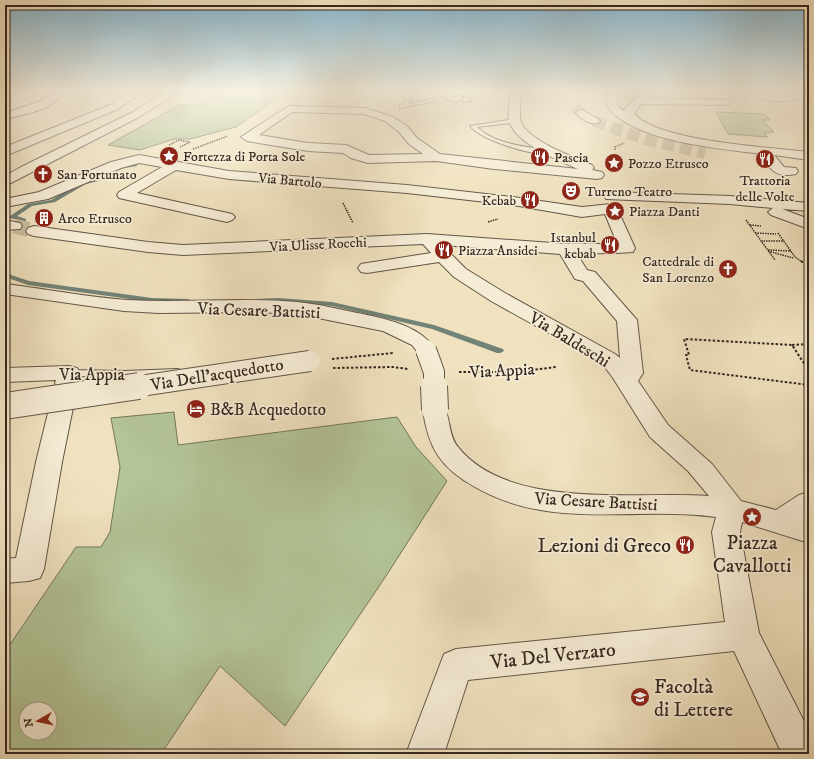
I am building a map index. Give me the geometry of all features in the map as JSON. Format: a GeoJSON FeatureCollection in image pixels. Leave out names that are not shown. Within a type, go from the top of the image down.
{"type":"FeatureCollection","features":[{"type":"Feature","properties":{"kind":"street"},"geometry":{"type":"LineString","coordinates":[[8,150],[69,125]]}},
{"type":"Feature","properties":{"kind":"street"},"geometry":{"type":"LineString","coordinates":[[5,182],[56,152],[114,125]]}},
{"type":"Feature","properties":{"kind":"street"},"geometry":{"type":"LineString","coordinates":[[267,125],[247,137],[308,147],[346,149],[356,155],[368,159],[436,157],[494,165],[597,175]]}},
{"type":"Feature","properties":{"kind":"street"},"geometry":{"type":"LineString","coordinates":[[397,125],[403,129],[413,141],[436,157]]}},
{"type":"Feature","properties":{"kind":"street"},"geometry":{"type":"LineString","coordinates":[[517,125],[518,129],[533,142],[588,168],[604,180],[610,191],[610,205]]}},
{"type":"Feature","properties":{"kind":"street"},"geometry":{"type":"LineString","coordinates":[[642,125],[659,133],[711,144],[809,157]]}},
{"type":"Feature","properties":{"kind":"street"},"geometry":{"type":"LineString","coordinates":[[791,171],[780,171],[772,158],[809,157]]}},
{"type":"Feature","properties":{"kind":"street","name":"Via Bartolo"},"geometry":{"type":"LineString","coordinates":[[5,203],[44,196],[116,165],[139,159],[229,175],[498,199],[582,212],[610,205]]}},
{"type":"Feature","properties":{"kind":"street"},"geometry":{"type":"LineString","coordinates":[[174,166],[124,195],[227,217]]}},
{"type":"Feature","properties":{"kind":"street"},"geometry":{"type":"LineString","coordinates":[[610,205],[711,199],[757,204],[809,207]]}},
{"type":"Feature","properties":{"kind":"street"},"geometry":{"type":"LineString","coordinates":[[610,205],[629,204]]}},
{"type":"Feature","properties":{"kind":"street"},"geometry":{"type":"LineString","coordinates":[[757,204],[809,224]]}},
{"type":"Feature","properties":{"kind":"street","name":"Via Ulisse Rocchi"},"geometry":{"type":"LineString","coordinates":[[34,230],[148,247],[183,250],[426,239],[566,249],[616,248],[610,205]]}},
{"type":"Feature","properties":{"kind":"street","name":"Via Baldeschi"},"geometry":{"type":"LineString","coordinates":[[426,239],[460,273],[619,369],[645,415],[668,442],[692,460],[719,487],[729,520]]}},
{"type":"Feature","properties":{"kind":"street"},"geometry":{"type":"LineString","coordinates":[[566,249],[581,275],[589,276],[628,320],[632,374],[627,381]]}},
{"type":"Feature","properties":{"kind":"street"},"geometry":{"type":"LineString","coordinates":[[368,268],[442,256]]}},
{"type":"Feature","properties":{"kind":"street","name":"Via Cesare Battisti"},"geometry":{"type":"LineString","coordinates":[[5,288],[124,305],[175,307],[255,306],[298,308],[389,326],[419,342],[426,350],[434,372],[435,410],[438,431],[444,446],[452,457],[476,477],[504,490],[542,501],[634,506],[695,505],[729,520],[780,522],[809,532]]}},
{"type":"Feature","properties":{"kind":"street","name":"Via Dell'acquedotto"},"geometry":{"type":"LineString","coordinates":[[5,406],[216,373],[318,364]]}},
{"type":"Feature","properties":{"kind":"street"},"geometry":{"type":"LineString","coordinates":[[17,570],[49,462],[69,373]]}},
{"type":"Feature","properties":{"kind":"street","name":"Via Appia"},"geometry":{"type":"LineString","coordinates":[[5,375],[69,373]]}},
{"type":"Feature","properties":{"kind":"street"},"geometry":{"type":"LineString","coordinates":[[780,522],[809,502]]}},
{"type":"Feature","properties":{"kind":"street"},"geometry":{"type":"LineString","coordinates":[[729,520],[743,635],[801,754]]}},
{"type":"Feature","properties":{"kind":"street","name":"Via Del Verzaro"},"geometry":{"type":"LineString","coordinates":[[425,754],[456,665],[743,635]]}},
{"type":"Feature","properties":{"kind":"lane"},"geometry":{"type":"LineString","coordinates":[[478,125],[473,126],[477,133],[556,154]]}},
{"type":"Feature","properties":{"kind":"lane","name":"Via Appia"},"geometry":{"type":"LineString","coordinates":[[69,373],[125,374],[178,372],[181,383],[188,382]]}},
{"type":"Feature","properties":{"kind":"path"},"geometry":{"type":"LineString","coordinates":[[615,150],[615,148],[624,143]]}},
{"type":"Feature","properties":{"kind":"path"},"geometry":{"type":"LineString","coordinates":[[757,204],[795,256],[809,266]]}},
{"type":"Feature","properties":{"kind":"path"},"geometry":{"type":"LineString","coordinates":[[484,222],[493,222],[500,215]]}},
{"type":"Feature","properties":{"kind":"path"},"geometry":{"type":"LineString","coordinates":[[755,233],[778,234]]}},
{"type":"Feature","properties":{"kind":"path"},"geometry":{"type":"LineString","coordinates":[[760,241],[784,241]]}},
{"type":"Feature","properties":{"kind":"path"},"geometry":{"type":"LineString","coordinates":[[767,250],[791,251]]}},
{"type":"Feature","properties":{"kind":"path"},"geometry":{"type":"LineString","coordinates":[[775,260],[768,251],[793,258]]}},
{"type":"Feature","properties":{"kind":"path"},"geometry":{"type":"LineString","coordinates":[[809,344],[792,345],[684,339],[689,355],[686,355],[690,370],[809,385]]}},
{"type":"Feature","properties":{"kind":"path"},"geometry":{"type":"LineString","coordinates":[[792,345],[809,371]]}},
{"type":"Feature","properties":{"kind":"path"},"geometry":{"type":"LineString","coordinates":[[318,364],[401,352]]}},
{"type":"Feature","properties":{"kind":"path"},"geometry":{"type":"LineString","coordinates":[[318,364],[408,369]]}},
{"type":"Feature","properties":{"kind":"path","name":"Via Appia"},"geometry":{"type":"LineString","coordinates":[[456,372],[516,372],[556,367]]}},
{"type":"Feature","properties":{"kind":"green space"},"geometry":{"type":"Polygon","coordinates":[[[143,125],[238,125],[190,139],[174,139],[140,150],[108,145],[143,125]]]}},
{"type":"Feature","properties":{"kind":"green space"},"geometry":{"type":"Polygon","coordinates":[[[723,125],[767,125],[774,132],[764,133],[768,137],[728,134],[723,125]]]}},
{"type":"Feature","properties":{"kind":"green space"},"geometry":{"type":"Polygon","coordinates":[[[174,412],[178,445],[397,417],[416,447],[447,481],[388,573],[285,726],[220,666],[161,754],[5,754],[5,652],[76,547],[101,547],[110,532],[120,467],[111,418],[174,412]]]}},
{"type":"Feature","properties":{"kind":"waterway"},"geometry":{"type":"LineString","coordinates":[[5,231],[24,220],[12,217],[30,205],[53,201],[84,183],[97,180],[119,168],[135,165]]}},
{"type":"Feature","properties":{"kind":"waterway"},"geometry":{"type":"LineString","coordinates":[[5,275],[28,283],[152,300],[188,301]]}},
{"type":"Feature","properties":{"kind":"waterway"},"geometry":{"type":"LineString","coordinates":[[255,301],[278,300],[332,304],[434,327],[500,351]]}},
{"type":"Feature","properties":{"kind":"tunnel"},"geometry":{"type":"LineString","coordinates":[[607,125],[649,140],[705,153]]}},
{"type":"Feature","properties":{"kind":"tunnel"},"geometry":{"type":"LineString","coordinates":[[14,226],[34,231]]}},
{"type":"Feature","properties":{"kind":"place","name":"Fortezza di Porta Sole"},"geometry":{"type":"Point","coordinates":[169,156]}},
{"type":"Feature","properties":{"kind":"place","name":"Pascia"},"geometry":{"type":"Point","coordinates":[540,157]}},
{"type":"Feature","properties":{"kind":"place","name":"Trattoria delle Volte"},"geometry":{"type":"Point","coordinates":[765,159]}},
{"type":"Feature","properties":{"kind":"place","name":"Pozzo Etrusco"},"geometry":{"type":"Point","coordinates":[614,163]}},
{"type":"Feature","properties":{"kind":"place","name":"San Fortunato"},"geometry":{"type":"Point","coordinates":[43,174]}},
{"type":"Feature","properties":{"kind":"place","name":"Turreno Teatro"},"geometry":{"type":"Point","coordinates":[571,191]}},
{"type":"Feature","properties":{"kind":"place","name":"Kebab"},"geometry":{"type":"Point","coordinates":[530,200]}},
{"type":"Feature","properties":{"kind":"place","name":"Piazza Danti"},"geometry":{"type":"Point","coordinates":[615,211]}},
{"type":"Feature","properties":{"kind":"place","name":"Arco Etrusco"},"geometry":{"type":"Point","coordinates":[44,218]}},
{"type":"Feature","properties":{"kind":"place","name":"Istanbul kebab"},"geometry":{"type":"Point","coordinates":[610,245]}},
{"type":"Feature","properties":{"kind":"place","name":"Piazza Ansidei"},"geometry":{"type":"Point","coordinates":[444,250]}},
{"type":"Feature","properties":{"kind":"place","name":"Cattedrale di San Lorenzo"},"geometry":{"type":"Point","coordinates":[728,269]}},
{"type":"Feature","properties":{"kind":"place","name":"B&B Acquedotto"},"geometry":{"type":"Point","coordinates":[196,409]}},
{"type":"Feature","properties":{"kind":"place","name":"Piazza Cavallotti"},"geometry":{"type":"Point","coordinates":[752,517]}},
{"type":"Feature","properties":{"kind":"place","name":"Lezioni di Greco"},"geometry":{"type":"Point","coordinates":[685,545]}},
{"type":"Feature","properties":{"kind":"place","name":"Facoltà di Lettere"},"geometry":{"type":"Point","coordinates":[640,697]}}]}
